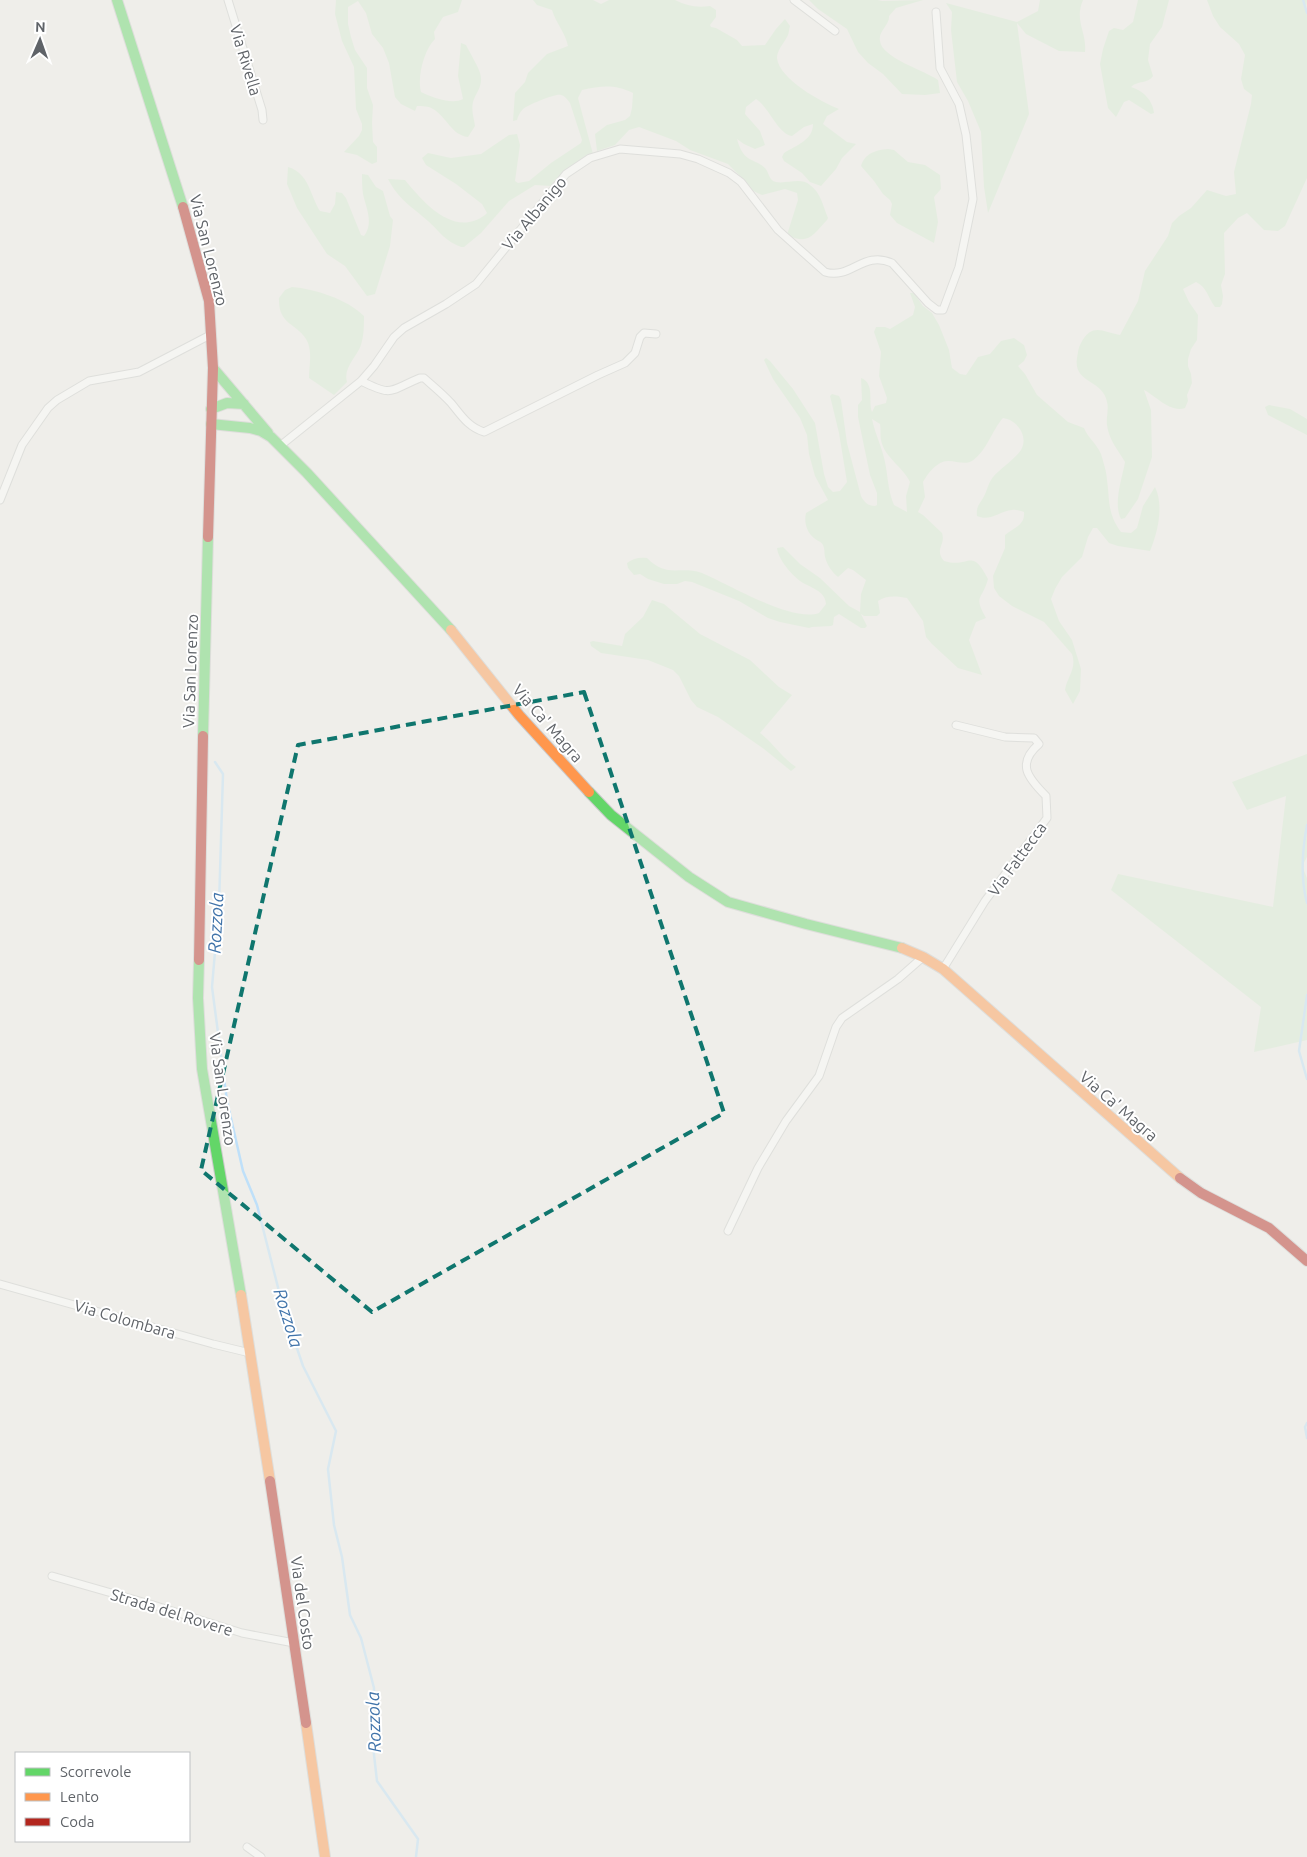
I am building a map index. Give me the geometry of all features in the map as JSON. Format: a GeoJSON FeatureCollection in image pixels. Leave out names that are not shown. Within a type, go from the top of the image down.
{"type":"FeatureCollection","features":[{"type":"Feature","properties":{"kind":"main road","name":"Via San Lorenzo"},"geometry":{"type":"LineString","coordinates":[[117,0],[192,234],[209,302],[213,368],[201,793],[198,998],[202,1069],[250,1353]]}},
{"type":"Feature","properties":{"kind":"main road"},"geometry":{"type":"LineString","coordinates":[[213,368],[271,437]]}},
{"type":"Feature","properties":{"kind":"main road"},"geometry":{"type":"LineString","coordinates":[[211,409],[232,401],[243,403],[249,410]]}},
{"type":"Feature","properties":{"kind":"main road","name":"Via Ca' Magra"},"geometry":{"type":"LineString","coordinates":[[211,424],[250,428],[261,431],[271,437],[449,627],[518,715],[594,798],[611,815],[681,871],[721,897],[736,904],[796,922],[902,948],[923,957],[943,969],[1174,1174],[1201,1193],[1269,1228],[1307,1261]]}},
{"type":"Feature","properties":{"kind":"main road","name":"Via del Costo"},"geometry":{"type":"LineString","coordinates":[[250,1353],[286,1581],[324,1857]]}},
{"type":"Feature","properties":{"kind":"street","name":"Via Rivella"},"geometry":{"type":"LineString","coordinates":[[228,0],[262,110],[263,120]]}},
{"type":"Feature","properties":{"kind":"street"},"geometry":{"type":"LineString","coordinates":[[794,0],[835,31]]}},
{"type":"Feature","properties":{"kind":"street","name":"Via Albanigo"},"geometry":{"type":"LineString","coordinates":[[280,446],[360,381],[374,366],[394,337],[404,328],[476,284],[566,174],[590,158],[620,149],[680,154],[698,159],[729,173],[740,182],[778,230],[825,272],[834,275],[873,259],[884,259],[892,263],[928,304],[937,310],[942,310],[959,267],[973,199],[966,135],[959,104],[940,68],[936,12]]}},
{"type":"Feature","properties":{"kind":"street"},"geometry":{"type":"LineString","coordinates":[[360,381],[388,392],[424,378],[450,403],[467,423],[476,430],[484,432],[625,363],[635,353],[640,337],[644,333],[656,334]]}},
{"type":"Feature","properties":{"kind":"street"},"geometry":{"type":"LineString","coordinates":[[0,500],[22,446],[48,408],[57,400],[90,382],[139,372],[212,334]]}},
{"type":"Feature","properties":{"kind":"street","name":"Via Fattecca"},"geometry":{"type":"LineString","coordinates":[[943,969],[986,902],[1047,818],[1046,796],[1035,785],[1027,771],[1026,760],[1032,750],[1039,744],[1034,738],[1005,736],[956,725]]}},
{"type":"Feature","properties":{"kind":"street"},"geometry":{"type":"LineString","coordinates":[[728,1232],[758,1168],[786,1121],[819,1076],[836,1027],[842,1018],[898,979],[923,957]]}},
{"type":"Feature","properties":{"kind":"street","name":"Via Colombara"},"geometry":{"type":"LineString","coordinates":[[0,1284],[250,1353]]}},
{"type":"Feature","properties":{"kind":"street","name":"Strada del Rovere"},"geometry":{"type":"LineString","coordinates":[[52,1576],[242,1633],[294,1643]]}},
{"type":"Feature","properties":{"kind":"street"},"geometry":{"type":"LineString","coordinates":[[247,1847],[261,1857]]}},
{"type":"Feature","properties":{"kind":"highlighted area"},"geometry":{"type":"Polygon","coordinates":[[[584,692],[724,1113],[372,1312],[201,1170],[298,745],[584,692]]]}},
{"type":"Feature","properties":{"kind":"green space"},"geometry":{"type":"Polygon","coordinates":[[[336,0],[462,0],[458,12],[443,17],[434,32],[435,39],[422,64],[420,86],[421,92],[436,98],[448,101],[463,99],[458,76],[461,43],[466,45],[478,67],[481,77],[472,105],[475,126],[468,137],[457,133],[438,112],[431,108],[417,106],[415,111],[401,104],[395,97],[389,63],[383,48],[372,34],[366,13],[358,1],[348,7],[348,24],[355,50],[367,68],[367,88],[373,105],[373,142],[377,147],[377,162],[372,164],[357,155],[344,152],[359,136],[362,124],[356,109],[354,67],[342,41],[335,14],[336,0]]]}},
{"type":"Feature","properties":{"kind":"green space"},"geometry":{"type":"Polygon","coordinates":[[[533,0],[593,0],[601,4],[609,0],[675,0],[692,6],[710,6],[716,10],[716,17],[710,25],[711,27],[737,40],[742,46],[765,45],[785,19],[790,26],[788,36],[777,55],[780,66],[785,74],[802,89],[839,109],[827,116],[823,124],[847,142],[856,144],[842,158],[836,169],[821,186],[810,182],[802,173],[784,161],[782,157],[784,153],[807,138],[813,124],[804,127],[792,136],[787,134],[756,99],[746,107],[745,114],[760,131],[765,145],[755,149],[737,139],[745,156],[765,168],[770,178],[774,181],[802,181],[814,188],[821,200],[828,218],[827,220],[814,234],[805,239],[787,235],[798,200],[797,193],[785,189],[762,195],[751,190],[728,164],[690,150],[676,141],[639,127],[629,130],[615,145],[597,151],[595,134],[607,125],[625,120],[630,116],[632,108],[633,93],[620,88],[602,87],[582,90],[578,98],[593,154],[564,172],[551,186],[535,185],[509,201],[481,233],[464,247],[455,245],[401,198],[388,179],[405,180],[440,215],[462,222],[473,221],[487,213],[482,204],[456,184],[426,165],[422,158],[428,153],[451,158],[481,154],[509,135],[517,134],[520,145],[515,181],[518,183],[529,181],[551,163],[581,143],[582,140],[570,103],[561,95],[548,97],[526,107],[521,111],[517,120],[513,121],[515,93],[525,82],[528,73],[547,54],[568,46],[552,10],[537,5],[533,0]]]}},
{"type":"Feature","properties":{"kind":"green space"},"geometry":{"type":"Polygon","coordinates":[[[809,0],[923,0],[896,8],[889,16],[880,41],[882,47],[888,53],[938,80],[940,93],[925,95],[902,94],[858,52],[847,29],[818,9],[809,0]]]}},
{"type":"Feature","properties":{"kind":"green space"},"geometry":{"type":"Polygon","coordinates":[[[1040,0],[1083,0],[1080,20],[1085,52],[1059,51],[1026,34],[1017,23],[1029,114],[988,213],[984,187],[981,132],[968,101],[957,82],[951,30],[952,12],[946,3],[1017,22],[1038,11],[1040,0]]]}},
{"type":"Feature","properties":{"kind":"green space"},"geometry":{"type":"Polygon","coordinates":[[[1138,0],[1169,0],[1162,27],[1150,44],[1148,60],[1153,76],[1131,87],[1139,90],[1146,96],[1152,104],[1154,113],[1151,114],[1129,100],[1124,102],[1116,117],[1108,108],[1100,64],[1109,31],[1114,28],[1123,30],[1133,22],[1138,0]]]}},
{"type":"Feature","properties":{"kind":"green space"},"geometry":{"type":"Polygon","coordinates":[[[1207,0],[1307,0],[1307,178],[1285,226],[1278,231],[1264,230],[1247,213],[1238,218],[1224,233],[1225,274],[1221,285],[1223,296],[1220,307],[1215,307],[1205,290],[1196,282],[1183,289],[1198,315],[1197,340],[1191,349],[1188,359],[1192,383],[1187,395],[1188,401],[1185,408],[1174,408],[1144,390],[1151,410],[1152,457],[1138,499],[1125,518],[1121,519],[1118,498],[1125,462],[1114,445],[1108,430],[1108,405],[1104,395],[1100,389],[1079,373],[1077,358],[1080,345],[1089,332],[1098,330],[1120,335],[1138,301],[1145,271],[1168,236],[1172,223],[1191,208],[1207,190],[1226,196],[1236,194],[1234,172],[1252,95],[1244,89],[1241,79],[1245,55],[1239,44],[1220,27],[1213,16],[1207,0]]]}},
{"type":"Feature","properties":{"kind":"green space"},"geometry":{"type":"Polygon","coordinates":[[[888,149],[894,150],[908,162],[925,165],[940,175],[941,189],[934,197],[938,222],[934,243],[897,223],[890,215],[892,204],[890,200],[861,166],[865,158],[871,153],[888,149]]]}},
{"type":"Feature","properties":{"kind":"green space"},"geometry":{"type":"Polygon","coordinates":[[[288,167],[295,170],[305,179],[320,211],[330,213],[335,204],[336,192],[342,193],[346,198],[361,235],[364,236],[369,221],[363,194],[362,174],[368,175],[376,187],[383,191],[390,216],[393,220],[390,246],[375,294],[367,296],[345,266],[327,254],[297,208],[287,184],[288,167]]]}},
{"type":"Feature","properties":{"kind":"green space"},"geometry":{"type":"Polygon","coordinates":[[[292,287],[311,290],[340,300],[364,316],[361,345],[348,368],[347,382],[334,395],[309,378],[310,353],[308,343],[302,334],[288,323],[281,314],[279,298],[285,290],[292,287]]]}},
{"type":"Feature","properties":{"kind":"green space"},"geometry":{"type":"Polygon","coordinates":[[[910,293],[914,293],[923,306],[932,313],[949,350],[952,368],[960,374],[966,375],[978,357],[990,354],[1001,341],[1014,338],[1024,345],[1027,355],[1018,366],[1037,395],[1068,422],[1084,428],[1099,450],[1106,474],[1111,513],[1121,532],[1131,533],[1137,528],[1143,506],[1155,487],[1158,494],[1159,519],[1150,551],[1109,543],[1097,528],[1093,528],[1082,557],[1062,577],[1055,589],[1051,599],[1059,621],[1072,640],[1081,669],[1080,691],[1073,704],[1065,690],[1073,669],[1072,654],[1044,622],[1012,606],[999,596],[994,588],[993,576],[1005,548],[1005,535],[1021,523],[1024,512],[1014,510],[986,518],[977,516],[978,506],[991,479],[1018,454],[1023,445],[1023,434],[1017,425],[1008,419],[1003,418],[982,452],[972,461],[963,463],[945,461],[934,468],[923,482],[925,497],[918,512],[942,533],[943,541],[940,553],[944,561],[959,563],[973,561],[978,563],[988,579],[979,601],[986,618],[976,622],[969,640],[982,675],[958,668],[932,644],[926,637],[923,621],[907,598],[892,596],[878,601],[880,613],[877,616],[864,616],[861,614],[867,626],[865,628],[861,628],[839,614],[834,617],[833,625],[831,626],[809,628],[768,618],[739,601],[692,582],[664,584],[648,579],[640,574],[634,575],[628,568],[627,563],[632,560],[647,558],[661,568],[668,570],[687,570],[702,573],[777,608],[808,615],[819,613],[826,604],[823,595],[800,581],[786,566],[777,548],[783,547],[800,564],[820,578],[849,606],[860,612],[861,594],[866,580],[848,568],[838,577],[827,563],[822,544],[811,536],[807,530],[806,513],[828,500],[815,476],[809,454],[807,435],[800,418],[773,379],[764,360],[766,358],[770,361],[793,389],[815,423],[824,474],[828,487],[833,492],[840,491],[847,482],[839,433],[830,396],[832,394],[839,396],[847,443],[861,496],[866,503],[875,506],[877,505],[877,493],[870,475],[858,417],[858,405],[862,400],[861,378],[865,380],[870,388],[872,412],[875,406],[886,403],[887,398],[879,376],[881,352],[874,332],[876,327],[890,329],[913,315],[915,307],[910,293]],[[872,419],[884,456],[892,500],[894,505],[907,512],[906,496],[910,482],[886,452],[881,438],[880,424],[872,419]]]}},
{"type":"Feature","properties":{"kind":"green space"},"geometry":{"type":"Polygon","coordinates":[[[1269,405],[1290,409],[1307,419],[1307,435],[1268,415],[1265,407],[1269,405]]]}},
{"type":"Feature","properties":{"kind":"green space"},"geometry":{"type":"Polygon","coordinates":[[[652,600],[664,604],[700,634],[750,660],[779,687],[792,695],[760,733],[796,767],[791,771],[764,749],[718,717],[697,707],[691,700],[679,676],[673,670],[648,660],[601,653],[591,646],[590,642],[593,641],[622,646],[625,634],[643,617],[652,600]]]}},
{"type":"Feature","properties":{"kind":"green space"},"geometry":{"type":"Polygon","coordinates":[[[1307,754],[1307,857],[1302,866],[1307,878],[1307,1040],[1254,1052],[1261,1007],[1111,890],[1118,874],[1273,907],[1286,796],[1247,810],[1232,782],[1307,754]]]}},
{"type":"Feature","properties":{"kind":"waterway"},"geometry":{"type":"LineString","coordinates":[[1303,0],[1307,13]]}},
{"type":"Feature","properties":{"kind":"waterway","name":"Rozzola"},"geometry":{"type":"LineString","coordinates":[[215,762],[223,774],[219,905],[212,987],[227,1101],[243,1171],[257,1205],[283,1307],[303,1366],[336,1431],[328,1469],[334,1525],[342,1557],[350,1615],[361,1638],[374,1688],[373,1746],[377,1781],[418,1839],[416,1857]]}},
{"type":"Feature","properties":{"kind":"waterway"},"geometry":{"type":"LineString","coordinates":[[1307,825],[1302,864],[1303,884],[1307,903]]}},
{"type":"Feature","properties":{"kind":"waterway"},"geometry":{"type":"LineString","coordinates":[[1307,995],[1299,1051],[1307,1079]]}},
{"type":"Feature","properties":{"kind":"waterway"},"geometry":{"type":"LineString","coordinates":[[1307,1423],[1305,1427],[1307,1438]]}},
{"type":"Feature","properties":{"kind":"traffic: fast"},"geometry":{"type":"LineString","coordinates":[[117,0],[183,207]]}},
{"type":"Feature","properties":{"kind":"traffic: fast"},"geometry":{"type":"LineString","coordinates":[[213,368],[268,433]]}},
{"type":"Feature","properties":{"kind":"traffic: fast"},"geometry":{"type":"LineString","coordinates":[[211,409],[227,403],[244,404]]}},
{"type":"Feature","properties":{"kind":"traffic: fast"},"geometry":{"type":"LineString","coordinates":[[211,424],[250,428],[261,431],[271,437],[307,473],[451,630]]}},
{"type":"Feature","properties":{"kind":"traffic: fast"},"geometry":{"type":"LineString","coordinates":[[203,736],[208,537]]}},
{"type":"Feature","properties":{"kind":"traffic: fast"},"geometry":{"type":"LineString","coordinates":[[589,792],[611,815],[689,877],[728,902],[902,948]]}},
{"type":"Feature","properties":{"kind":"traffic: fast"},"geometry":{"type":"LineString","coordinates":[[199,960],[198,998],[202,1069],[241,1295]]}},
{"type":"Feature","properties":{"kind":"traffic: slow"},"geometry":{"type":"LineString","coordinates":[[451,630],[519,715],[589,792]]}},
{"type":"Feature","properties":{"kind":"traffic: slow"},"geometry":{"type":"LineString","coordinates":[[902,948],[923,957],[943,969],[1180,1178]]}},
{"type":"Feature","properties":{"kind":"traffic: slow"},"geometry":{"type":"LineString","coordinates":[[241,1295],[270,1481]]}},
{"type":"Feature","properties":{"kind":"traffic: slow"},"geometry":{"type":"LineString","coordinates":[[306,1723],[325,1857]]}},
{"type":"Feature","properties":{"kind":"traffic: jam"},"geometry":{"type":"LineString","coordinates":[[183,207],[209,301],[213,368],[208,537]]}},
{"type":"Feature","properties":{"kind":"traffic: jam"},"geometry":{"type":"LineString","coordinates":[[199,960],[203,736]]}},
{"type":"Feature","properties":{"kind":"traffic: jam"},"geometry":{"type":"LineString","coordinates":[[1180,1178],[1201,1193],[1269,1228],[1307,1261]]}},
{"type":"Feature","properties":{"kind":"traffic: jam"},"geometry":{"type":"LineString","coordinates":[[270,1481],[306,1723]]}}]}
